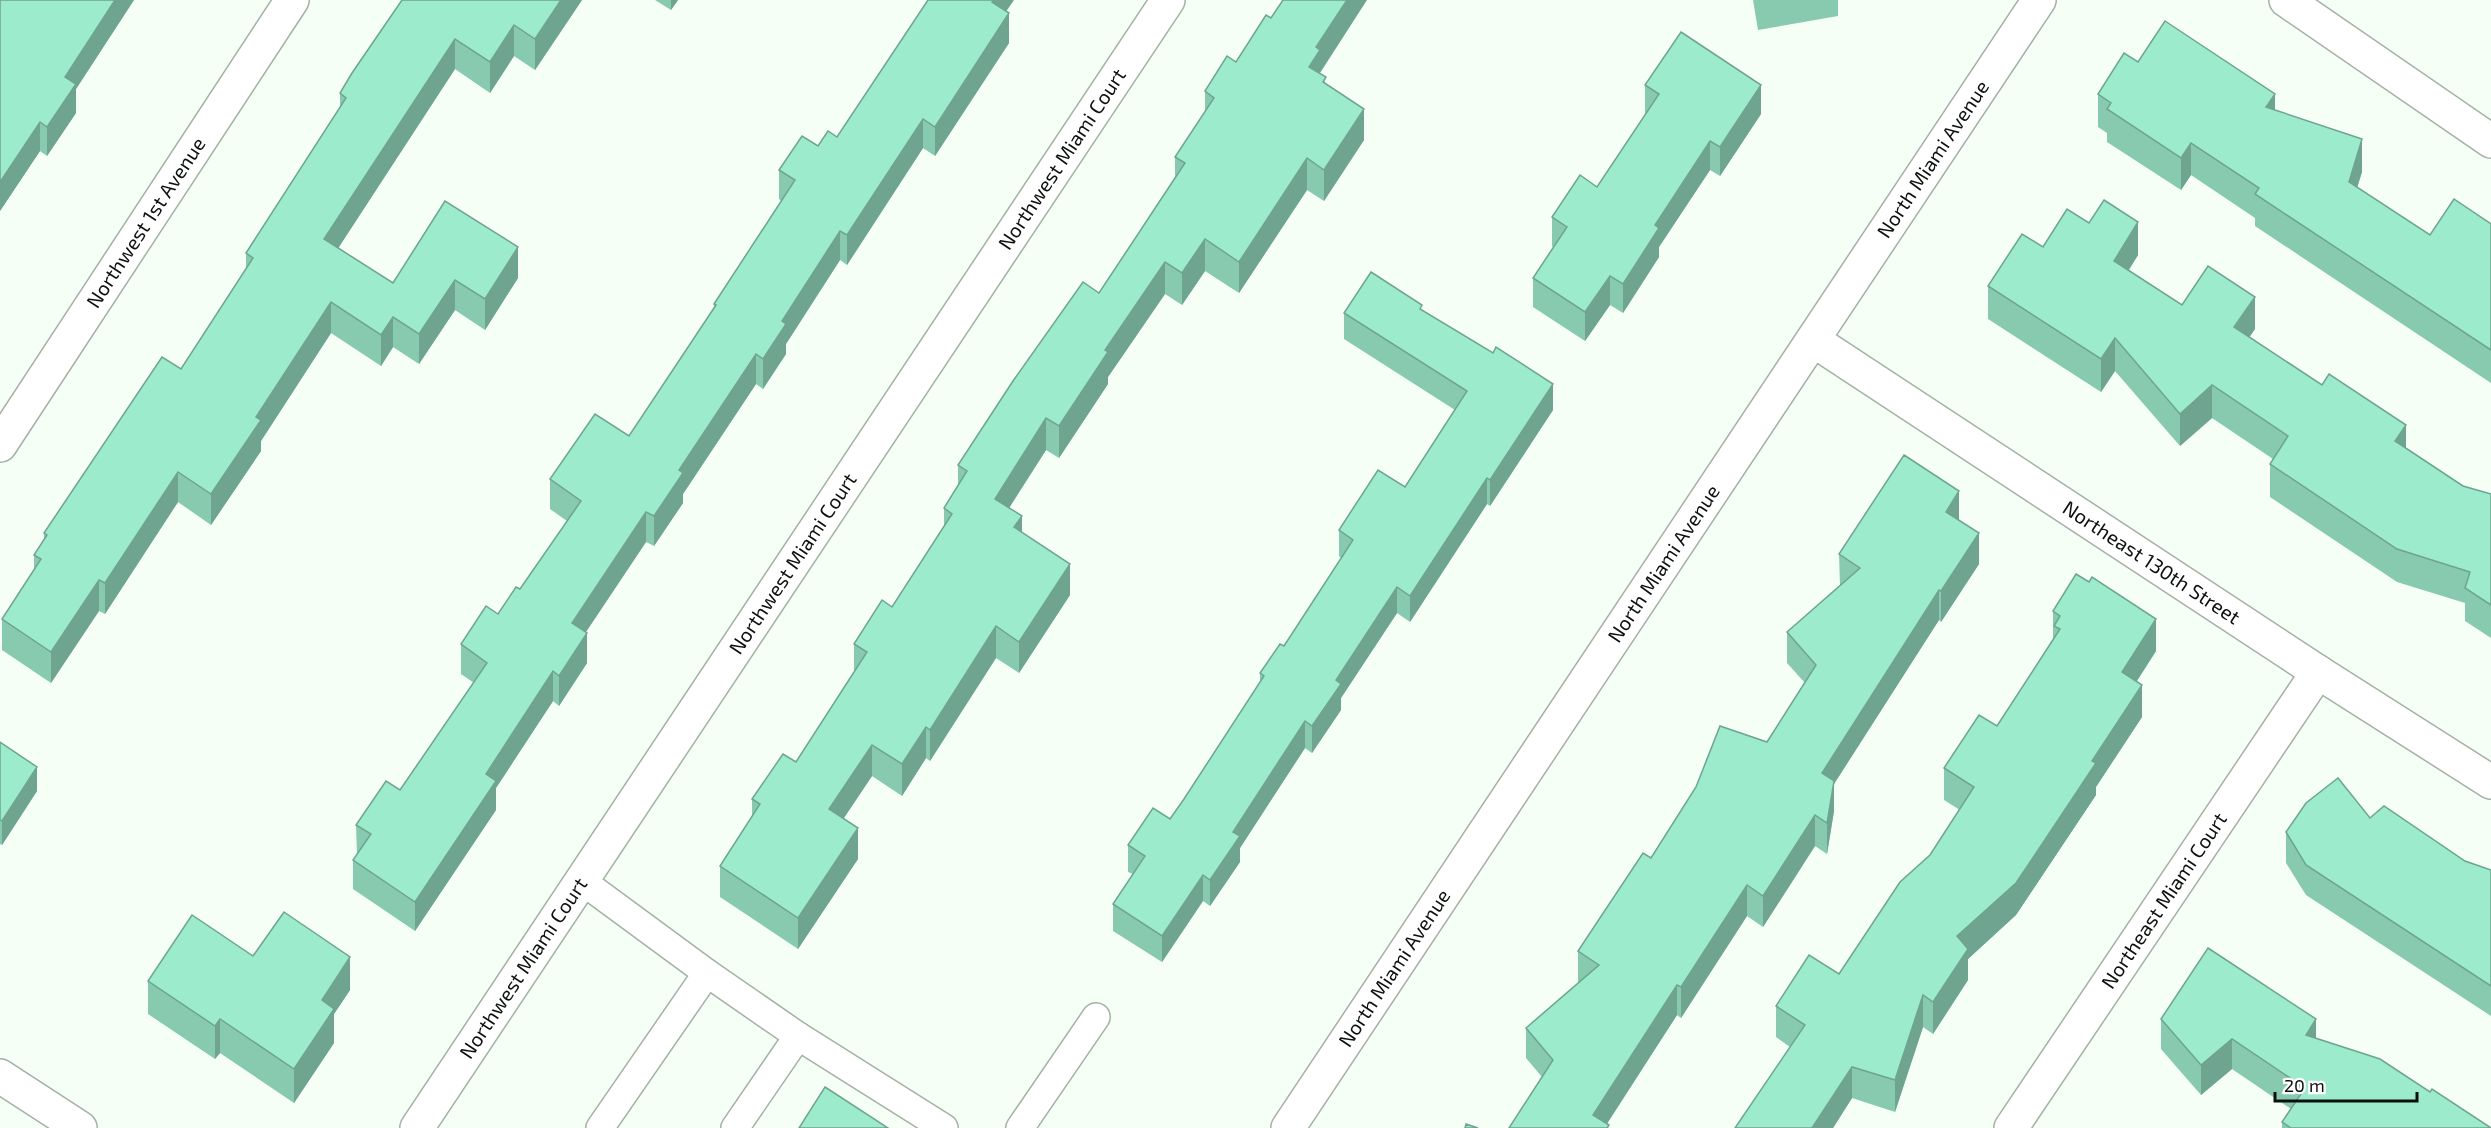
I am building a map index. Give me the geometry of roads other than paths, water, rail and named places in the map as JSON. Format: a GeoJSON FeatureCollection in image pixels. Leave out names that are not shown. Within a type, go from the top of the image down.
{"type":"FeatureCollection","features":[{"type":"Feature","properties":{"kind":"street","name":"Northwest 1st Avenue"},"geometry":{"type":"LineString","coordinates":[[0,445],[292,0]]}},
{"type":"Feature","properties":{"kind":"street","name":"Northwest Miami Court"},"geometry":{"type":"LineString","coordinates":[[417,1128],[1168,0]]}},
{"type":"Feature","properties":{"kind":"street","name":"North Miami Avenue"},"geometry":{"type":"LineString","coordinates":[[1288,1128],[2039,0]]}},
{"type":"Feature","properties":{"kind":"street"},"geometry":{"type":"LineString","coordinates":[[2286,0],[2491,141]]}},
{"type":"Feature","properties":{"kind":"street","name":"Northeast 130th Street"},"geometry":{"type":"LineString","coordinates":[[1813,340],[2318,672],[2491,782]]}},
{"type":"Feature","properties":{"kind":"street","name":"Northeast Miami Court"},"geometry":{"type":"LineString","coordinates":[[2017,1126],[2318,672]]}},
{"type":"Feature","properties":{"kind":"street"},"geometry":{"type":"LineString","coordinates":[[0,1076],[80,1128]]}},
{"type":"Feature","properties":{"kind":"lane"},"geometry":{"type":"LineString","coordinates":[[582,881],[707,974],[798,1036],[944,1128]]}},
{"type":"Feature","properties":{"kind":"lane"},"geometry":{"type":"LineString","coordinates":[[600,1128],[707,974]]}},
{"type":"Feature","properties":{"kind":"lane"},"geometry":{"type":"LineString","coordinates":[[1020,1128],[1096,1017]]}},
{"type":"Feature","properties":{"kind":"lane"},"geometry":{"type":"LineString","coordinates":[[735,1128],[798,1036]]}}]}
